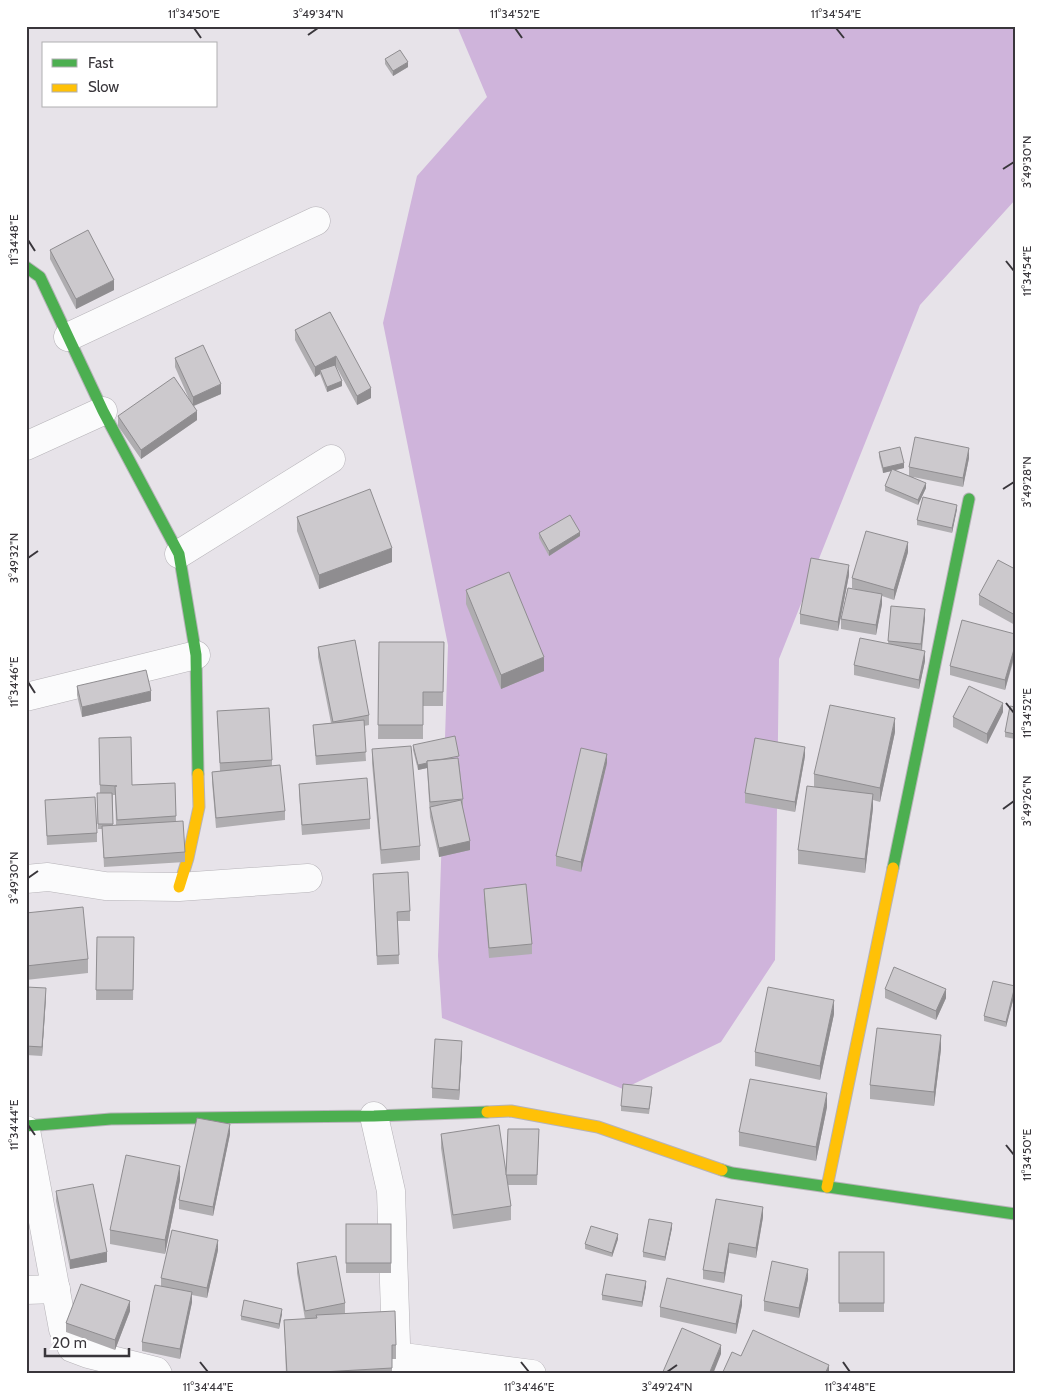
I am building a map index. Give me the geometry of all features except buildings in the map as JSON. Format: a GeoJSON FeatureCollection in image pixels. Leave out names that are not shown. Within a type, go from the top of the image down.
{"type":"FeatureCollection","features":[{"type":"Feature","properties":{"kind":"street"},"geometry":{"type":"LineString","coordinates":[[68,337],[316,221]]}},
{"type":"Feature","properties":{"kind":"street"},"geometry":{"type":"LineString","coordinates":[[26,266],[40,277],[103,411],[179,554],[196,656],[199,807],[188,858],[179,887]]}},
{"type":"Feature","properties":{"kind":"street"},"geometry":{"type":"LineString","coordinates":[[26,446],[103,411]]}},
{"type":"Feature","properties":{"kind":"street"},"geometry":{"type":"LineString","coordinates":[[179,554],[331,459]]}},
{"type":"Feature","properties":{"kind":"street"},"geometry":{"type":"LineString","coordinates":[[827,1187],[969,499]]}},
{"type":"Feature","properties":{"kind":"street"},"geometry":{"type":"LineString","coordinates":[[26,697],[196,656]]}},
{"type":"Feature","properties":{"kind":"street"},"geometry":{"type":"LineString","coordinates":[[26,879],[48,877],[105,886],[179,887],[308,878]]}},
{"type":"Feature","properties":{"kind":"street"},"geometry":{"type":"LineString","coordinates":[[26,1126],[111,1119],[374,1116],[510,1111],[598,1127],[732,1173],[1015,1214]]}},
{"type":"Feature","properties":{"kind":"street"},"geometry":{"type":"LineString","coordinates":[[374,1116],[391,1191],[396,1365],[532,1374]]}},
{"type":"Feature","properties":{"kind":"street"},"geometry":{"type":"LineString","coordinates":[[26,1130],[64,1329],[72,1348],[88,1354],[156,1371],[158,1374]]}},
{"type":"Feature","properties":{"kind":"street"},"geometry":{"type":"LineString","coordinates":[[26,1290],[56,1288]]}},
{"type":"Feature","properties":{"kind":"shaded area"},"geometry":{"type":"Polygon","coordinates":[[[457,26],[1015,26],[1015,200],[920,305],[779,659],[775,960],[721,1042],[623,1089],[442,1018],[438,956],[448,645],[383,323],[417,176],[487,97],[457,26]]]}},
{"type":"Feature","properties":{"kind":"traffic: fast"},"geometry":{"type":"LineString","coordinates":[[26,267],[40,277],[103,411],[179,554],[196,655],[198,774]]}},
{"type":"Feature","properties":{"kind":"traffic: fast"},"geometry":{"type":"LineString","coordinates":[[893,868],[969,499]]}},
{"type":"Feature","properties":{"kind":"traffic: fast"},"geometry":{"type":"LineString","coordinates":[[26,1126],[111,1119],[374,1116],[487,1112]]}},
{"type":"Feature","properties":{"kind":"traffic: fast"},"geometry":{"type":"LineString","coordinates":[[722,1170],[1015,1214]]}},
{"type":"Feature","properties":{"kind":"traffic: slow"},"geometry":{"type":"LineString","coordinates":[[179,887],[188,858],[199,807],[198,774]]}},
{"type":"Feature","properties":{"kind":"traffic: slow"},"geometry":{"type":"LineString","coordinates":[[827,1187],[893,868]]}},
{"type":"Feature","properties":{"kind":"traffic: slow"},"geometry":{"type":"LineString","coordinates":[[487,1112],[511,1111],[598,1127],[722,1170]]}}]}
